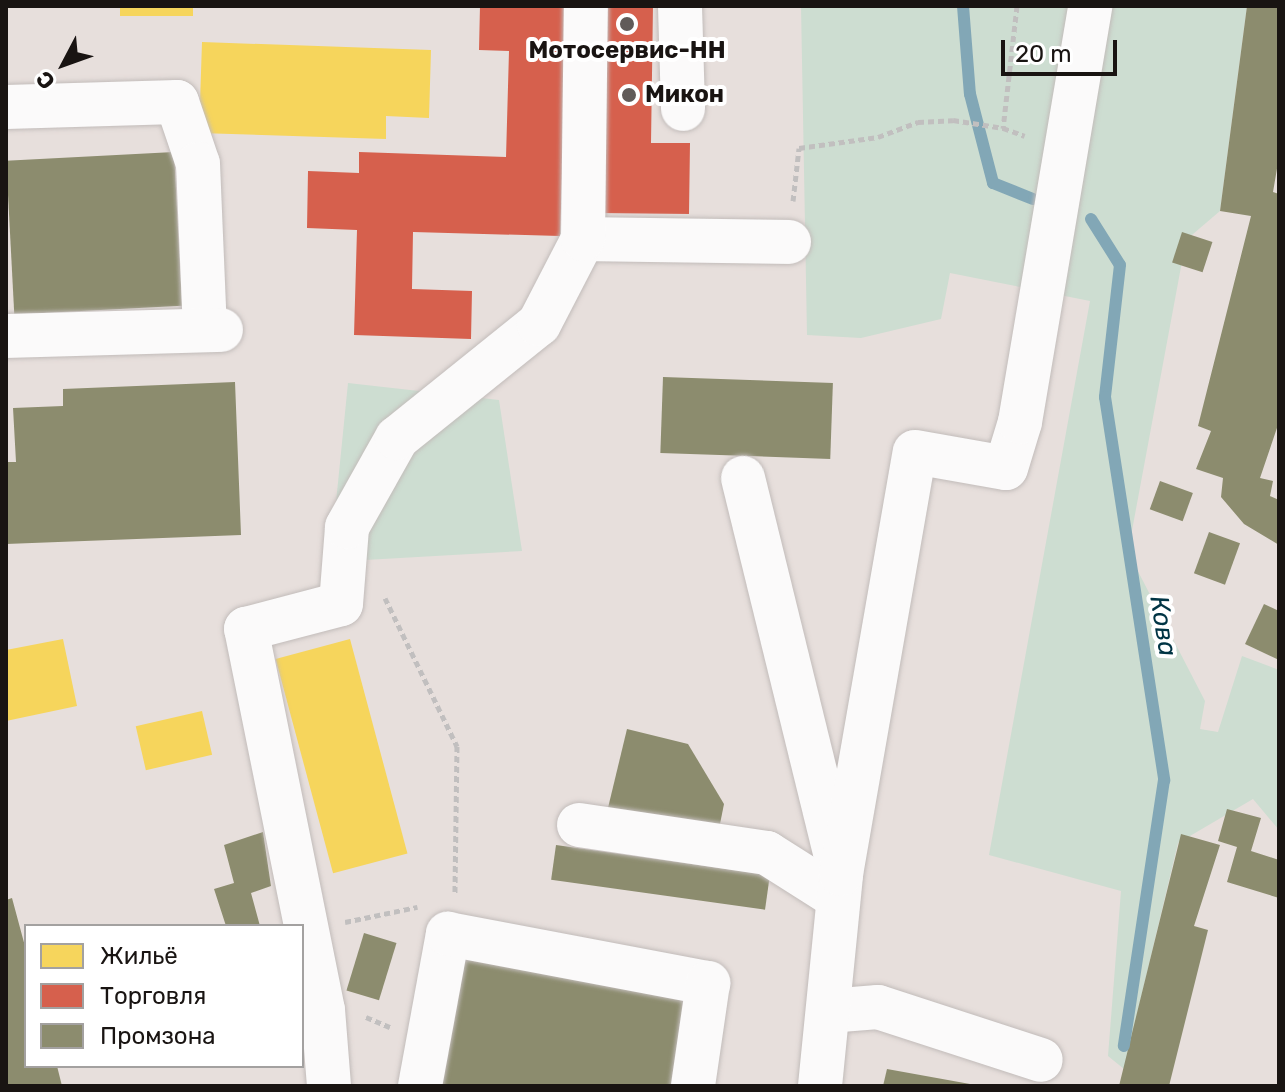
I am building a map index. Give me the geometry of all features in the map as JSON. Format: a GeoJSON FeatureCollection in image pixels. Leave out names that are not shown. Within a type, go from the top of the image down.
{"type":"FeatureCollection","features":[{"type":"Feature","properties":{"kind":"street"},"geometry":{"type":"LineString","coordinates":[[329,1086],[322,1004],[246,629],[341,604],[347,527],[397,438],[539,324],[583,239],[586,6]]}},
{"type":"Feature","properties":{"kind":"street"},"geometry":{"type":"LineString","coordinates":[[680,6],[683,109]]}},
{"type":"Feature","properties":{"kind":"street"},"geometry":{"type":"LineString","coordinates":[[820,1086],[839,886],[915,452],[1006,468],[1020,422],[1090,6]]}},
{"type":"Feature","properties":{"kind":"street"},"geometry":{"type":"LineString","coordinates":[[6,107],[177,102],[198,164],[213,330],[6,336]]}},
{"type":"Feature","properties":{"kind":"street"},"geometry":{"type":"LineString","coordinates":[[583,239],[789,242]]}},
{"type":"Feature","properties":{"kind":"street"},"geometry":{"type":"LineString","coordinates":[[743,478],[839,886]]}},
{"type":"Feature","properties":{"kind":"street"},"geometry":{"type":"LineString","coordinates":[[579,825],[767,853],[839,886]]}},
{"type":"Feature","properties":{"kind":"street"},"geometry":{"type":"LineString","coordinates":[[420,1086],[448,934],[708,983],[693,1086]]}},
{"type":"Feature","properties":{"kind":"street"},"geometry":{"type":"LineString","coordinates":[[828,1011],[878,1007],[1041,1060]]}},
{"type":"Feature","properties":{"kind":"path"},"geometry":{"type":"LineString","coordinates":[[1003,128],[1017,6]]}},
{"type":"Feature","properties":{"kind":"path"},"geometry":{"type":"LineString","coordinates":[[789,242],[799,148],[878,137],[918,122],[953,120],[1003,128],[1064,150]]}},
{"type":"Feature","properties":{"kind":"path"},"geometry":{"type":"LineString","coordinates":[[377,583],[457,746],[455,891],[442,896]]}},
{"type":"Feature","properties":{"kind":"path"},"geometry":{"type":"LineString","coordinates":[[306,930],[429,902]]}},
{"type":"Feature","properties":{"kind":"path"},"geometry":{"type":"LineString","coordinates":[[322,1004],[393,1028],[391,1042]]}},
{"type":"Feature","properties":{"kind":"green space"},"geometry":{"type":"Polygon","coordinates":[[[801,6],[1247,6],[1220,211],[1186,240],[1128,552],[1205,701],[1200,729],[1218,732],[1242,656],[1279,670],[1279,830],[1253,799],[1178,843],[1124,1069],[1108,1056],[1121,891],[989,855],[1090,301],[950,273],[941,319],[861,338],[807,335],[801,6]]]}},
{"type":"Feature","properties":{"kind":"green space"},"geometry":{"type":"Polygon","coordinates":[[[348,383],[499,400],[522,551],[330,562],[348,383]]]}},
{"type":"Feature","properties":{"kind":"building: Жильё"},"geometry":{"type":"Polygon","coordinates":[[[120,6],[193,6],[193,16],[120,16],[120,6]]]}},
{"type":"Feature","properties":{"kind":"building: Жильё"},"geometry":{"type":"Polygon","coordinates":[[[202,42],[431,50],[429,118],[386,116],[386,139],[199,133],[202,42]]]}},
{"type":"Feature","properties":{"kind":"building: Жильё"},"geometry":{"type":"Polygon","coordinates":[[[63,639],[77,706],[6,721],[6,650],[63,639]]]}},
{"type":"Feature","properties":{"kind":"building: Жильё"},"geometry":{"type":"Polygon","coordinates":[[[350,639],[407,853],[333,873],[276,659],[350,639]]]}},
{"type":"Feature","properties":{"kind":"building: Жильё"},"geometry":{"type":"Polygon","coordinates":[[[202,711],[212,755],[146,770],[136,726],[202,711]]]}},
{"type":"Feature","properties":{"kind":"building: Торговля"},"geometry":{"type":"Polygon","coordinates":[[[480,6],[568,6],[560,236],[413,232],[412,289],[472,291],[471,339],[354,335],[357,230],[307,228],[308,171],[359,173],[359,152],[506,157],[509,51],[479,50],[480,6]]]}},
{"type":"Feature","properties":{"kind":"building: Торговля"},"geometry":{"type":"Polygon","coordinates":[[[599,6],[653,6],[651,143],[690,143],[689,214],[596,213],[599,6]]]}},
{"type":"Feature","properties":{"kind":"building: Промзона"},"geometry":{"type":"Polygon","coordinates":[[[1247,6],[1279,6],[1279,157],[1273,192],[1279,194],[1279,422],[1260,478],[1273,481],[1270,496],[1279,500],[1279,545],[1244,524],[1221,497],[1223,478],[1196,469],[1211,431],[1198,426],[1251,216],[1220,211],[1247,6]]]}},
{"type":"Feature","properties":{"kind":"building: Промзона"},"geometry":{"type":"Polygon","coordinates":[[[174,152],[182,306],[14,315],[6,161],[174,152]]]}},
{"type":"Feature","properties":{"kind":"building: Промзона"},"geometry":{"type":"Polygon","coordinates":[[[1182,232],[1212,242],[1203,272],[1172,262],[1182,232]]]}},
{"type":"Feature","properties":{"kind":"building: Промзона"},"geometry":{"type":"Polygon","coordinates":[[[663,377],[833,383],[830,459],[660,453],[663,377]]]}},
{"type":"Feature","properties":{"kind":"building: Промзона"},"geometry":{"type":"Polygon","coordinates":[[[235,382],[241,535],[6,544],[6,462],[16,462],[13,408],[63,406],[63,389],[235,382]]]}},
{"type":"Feature","properties":{"kind":"building: Промзона"},"geometry":{"type":"Polygon","coordinates":[[[1160,481],[1193,493],[1183,521],[1150,509],[1160,481]]]}},
{"type":"Feature","properties":{"kind":"building: Промзона"},"geometry":{"type":"Polygon","coordinates":[[[1209,532],[1240,543],[1225,585],[1194,573],[1209,532]]]}},
{"type":"Feature","properties":{"kind":"building: Промзона"},"geometry":{"type":"Polygon","coordinates":[[[1264,604],[1279,611],[1279,660],[1245,644],[1264,604]]]}},
{"type":"Feature","properties":{"kind":"building: Промзона"},"geometry":{"type":"Polygon","coordinates":[[[627,729],[688,744],[724,804],[717,839],[607,812],[627,729]]]}},
{"type":"Feature","properties":{"kind":"building: Промзона"},"geometry":{"type":"Polygon","coordinates":[[[1227,809],[1261,818],[1251,851],[1279,860],[1279,898],[1227,882],[1237,847],[1218,841],[1227,809]]]}},
{"type":"Feature","properties":{"kind":"building: Промзона"},"geometry":{"type":"Polygon","coordinates":[[[263,832],[271,886],[251,893],[259,924],[225,924],[214,889],[234,883],[224,845],[263,832]]]}},
{"type":"Feature","properties":{"kind":"building: Промзона"},"geometry":{"type":"Polygon","coordinates":[[[1181,834],[1220,845],[1194,926],[1208,930],[1169,1086],[1119,1086],[1181,834]]]}},
{"type":"Feature","properties":{"kind":"building: Промзона"},"geometry":{"type":"Polygon","coordinates":[[[556,845],[770,875],[765,910],[551,880],[556,845]]]}},
{"type":"Feature","properties":{"kind":"building: Промзона"},"geometry":{"type":"Polygon","coordinates":[[[12,898],[24,943],[24,1068],[58,1068],[62,1086],[6,1086],[6,900],[12,898]]]}},
{"type":"Feature","properties":{"kind":"building: Промзона"},"geometry":{"type":"Polygon","coordinates":[[[364,933],[397,943],[379,1000],[346,990],[364,933]]]}},
{"type":"Feature","properties":{"kind":"building: Промзона"},"geometry":{"type":"Polygon","coordinates":[[[462,954],[690,998],[673,1086],[437,1086],[462,954]]]}},
{"type":"Feature","properties":{"kind":"building: Промзона"},"geometry":{"type":"Polygon","coordinates":[[[887,1069],[970,1084],[970,1086],[883,1086],[887,1069]]]}},
{"type":"Feature","properties":{"kind":"waterway","name":"Кова"},"geometry":{"type":"LineString","coordinates":[[963,6],[970,94],[993,183],[1033,199]]}},
{"type":"Feature","properties":{"kind":"waterway","name":"Кова"},"geometry":{"type":"LineString","coordinates":[[1091,219],[1120,265],[1105,397],[1164,780],[1124,1046]]}},
{"type":"Feature","properties":{"kind":"place","name":"Мотосервис-НН"},"geometry":{"type":"Point","coordinates":[627,24]}},
{"type":"Feature","properties":{"kind":"place","name":"Микон"},"geometry":{"type":"Point","coordinates":[629,95]}}]}
